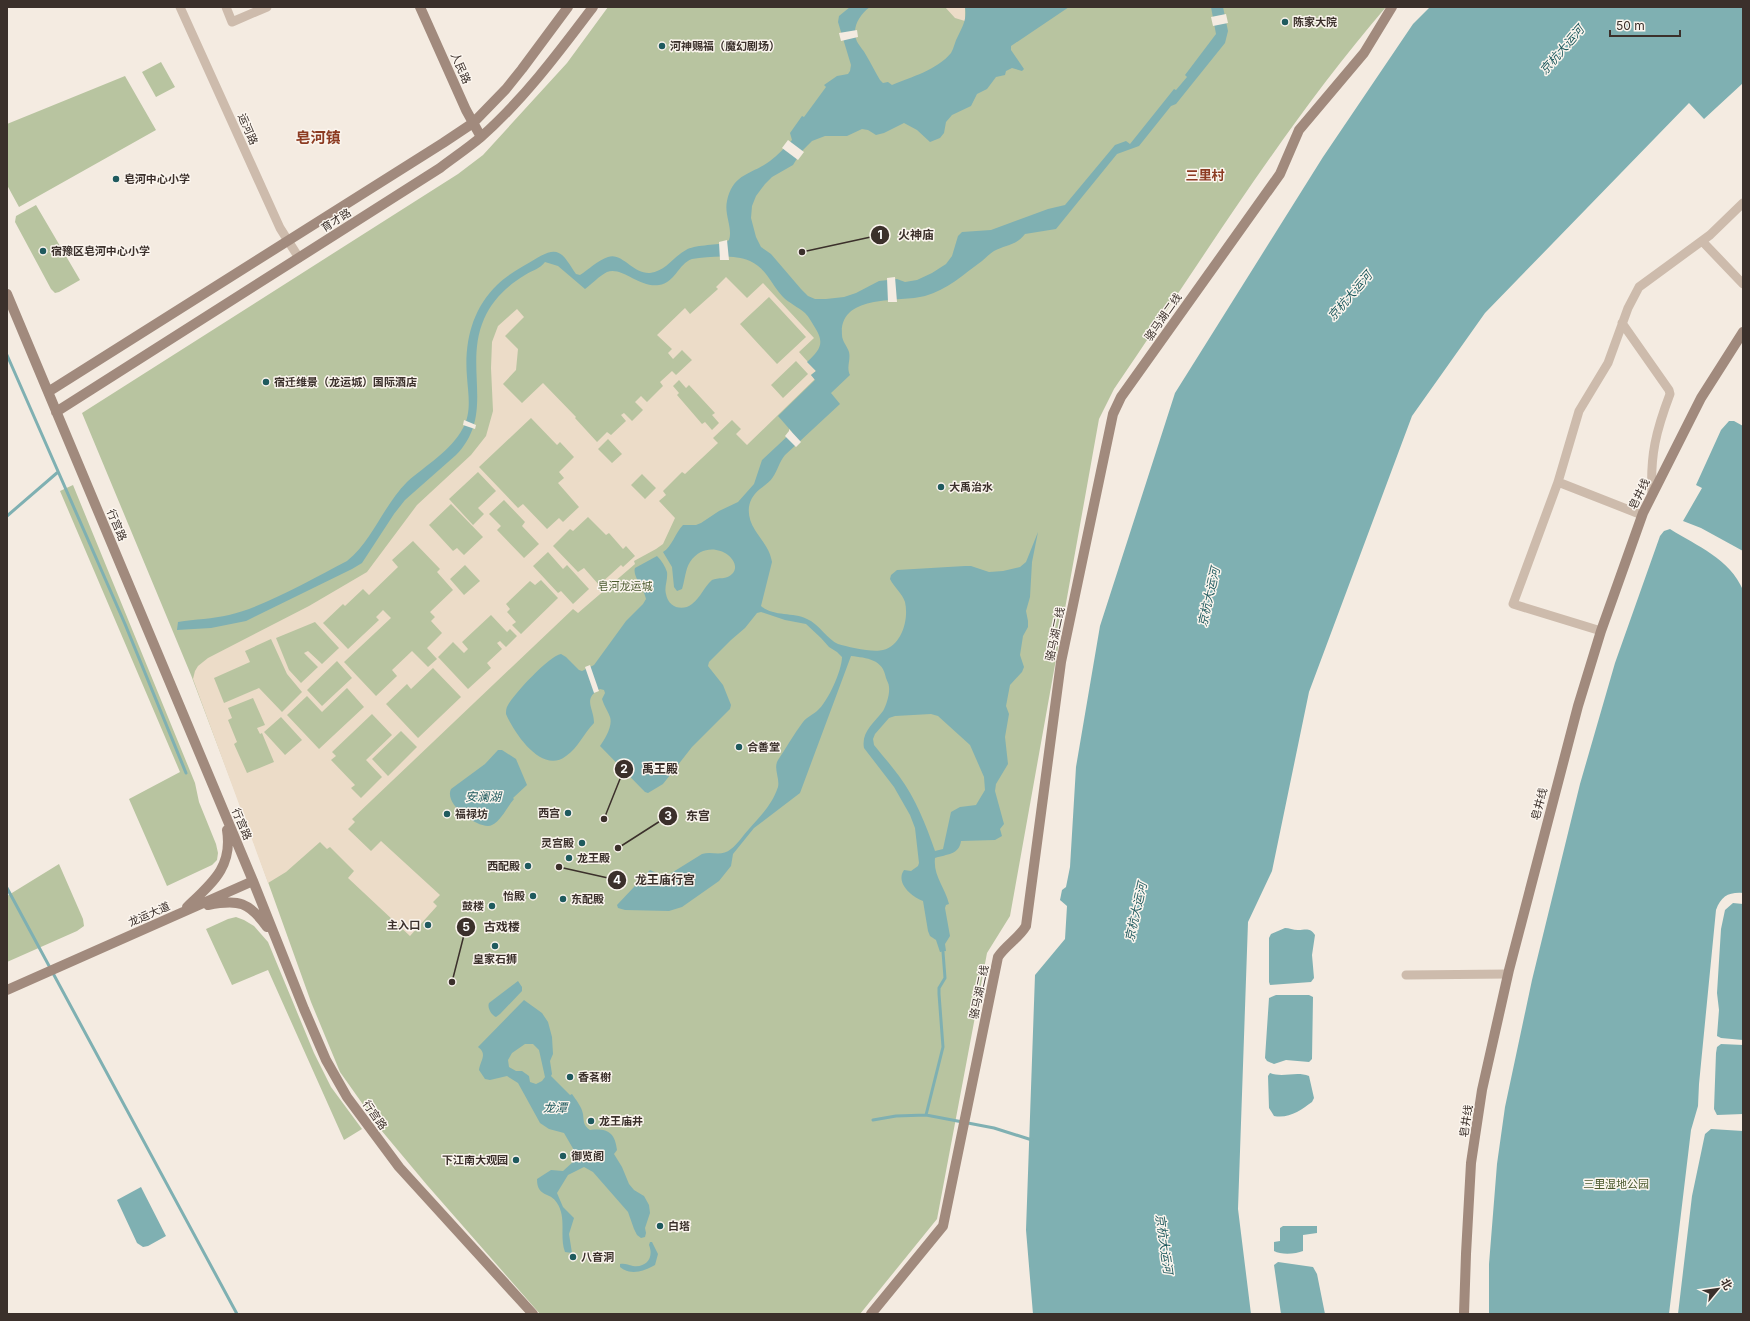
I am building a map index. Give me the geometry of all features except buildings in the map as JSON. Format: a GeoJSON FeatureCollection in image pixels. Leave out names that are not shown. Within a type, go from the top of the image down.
{"type":"FeatureCollection","features":[{"type":"Feature","properties":{"kind":"street","name":"运河路"},"geometry":{"type":"LineString","coordinates":[[180,7],[280,228],[299,258]]}},
{"type":"Feature","properties":{"kind":"street"},"geometry":{"type":"LineString","coordinates":[[226,7],[232,22],[267,7]]}},
{"type":"Feature","properties":{"kind":"street","name":"人民路"},"geometry":{"type":"LineString","coordinates":[[420,7],[473,123],[481,137]]}},
{"type":"Feature","properties":{"kind":"street","name":"育才路"},"geometry":{"type":"LineString","coordinates":[[48,392],[473,123],[522,69],[568,7]]}},
{"type":"Feature","properties":{"kind":"street","name":"育才路"},"geometry":{"type":"LineString","coordinates":[[56,412],[440,168],[481,137],[508,110],[544,71],[593,7]]}},
{"type":"Feature","properties":{"kind":"street","name":"骆马湖二线"},"geometry":{"type":"LineString","coordinates":[[871,1314],[943,1226],[998,958],[1006,947],[1022,932],[1026,926],[1061,662],[1113,414],[1121,397],[1280,174],[1299,130],[1364,53],[1392,7]]}},
{"type":"Feature","properties":{"kind":"street"},"geometry":{"type":"LineString","coordinates":[[1601,631],[1513,604],[1558,482],[1579,411],[1608,363],[1628,308],[1639,287],[1702,241],[1743,203]]}},
{"type":"Feature","properties":{"kind":"street"},"geometry":{"type":"LineString","coordinates":[[1702,241],[1743,284]]}},
{"type":"Feature","properties":{"kind":"street","name":"行宫路"},"geometry":{"type":"LineString","coordinates":[[7,294],[253,881],[326,1060],[347,1097],[399,1167],[533,1314]]}},
{"type":"Feature","properties":{"kind":"street"},"geometry":{"type":"LineString","coordinates":[[1622,323],[1670,390],[1670,394],[1656,432],[1653,449],[1651,468],[1652,494]]}},
{"type":"Feature","properties":{"kind":"street","name":"皂井线"},"geometry":{"type":"LineString","coordinates":[[1464,1314],[1471,1163],[1482,1090],[1508,974],[1578,706],[1601,631],[1642,515],[1701,398],[1743,332]]}},
{"type":"Feature","properties":{"kind":"street"},"geometry":{"type":"LineString","coordinates":[[1558,482],[1642,515]]}},
{"type":"Feature","properties":{"kind":"street"},"geometry":{"type":"LineString","coordinates":[[187,910],[219,873],[224,863],[229,844],[225,814]]}},
{"type":"Feature","properties":{"kind":"street","name":"龙运大道"},"geometry":{"type":"LineString","coordinates":[[7,990],[253,881]]}},
{"type":"Feature","properties":{"kind":"street"},"geometry":{"type":"LineString","coordinates":[[187,910],[221,902],[232,901],[241,903],[256,912],[276,938]]}},
{"type":"Feature","properties":{"kind":"street"},"geometry":{"type":"LineString","coordinates":[[1406,975],[1508,974]]}},
{"type":"Feature","properties":{"kind":"green space","name":"皂河龙运城"},"geometry":{"type":"Polygon","coordinates":[[[608,7],[1386,7],[1349,52],[1278,146],[1114,389],[1099,419],[1010,916],[987,953],[937,1219],[860,1314],[540,1314],[427,1185],[381,1130],[340,1072],[311,1002],[245,818],[191,675],[82,413],[458,174],[483,155],[567,63],[608,7]]]}},
{"type":"Feature","properties":{"kind":"green space"},"geometry":{"type":"Polygon","coordinates":[[[161,62],[175,87],[156,97],[142,72],[161,62]]]}},
{"type":"Feature","properties":{"kind":"green space"},"geometry":{"type":"Polygon","coordinates":[[[125,76],[156,130],[19,207],[7,185],[7,124],[125,76]]]}},
{"type":"Feature","properties":{"kind":"green space"},"geometry":{"type":"Polygon","coordinates":[[[36,205],[80,280],[55,293],[51,289],[15,222],[16,216],[36,205]]]}},
{"type":"Feature","properties":{"kind":"green space"},"geometry":{"type":"Polygon","coordinates":[[[73,485],[195,783],[199,802],[216,844],[218,853],[217,860],[212,865],[167,886],[129,799],[180,772],[60,491],[73,485]]]}},
{"type":"Feature","properties":{"kind":"green space"},"geometry":{"type":"Polygon","coordinates":[[[59,864],[83,919],[84,926],[77,931],[7,962],[7,896],[59,864]]]}},
{"type":"Feature","properties":{"kind":"green space"},"geometry":{"type":"Polygon","coordinates":[[[236,917],[254,926],[268,942],[314,1053],[331,1087],[362,1129],[344,1140],[268,970],[232,985],[206,929],[236,917]]]}},
{"type":"Feature","properties":{"kind":"shaded area"},"geometry":{"type":"Polygon","coordinates":[[[945,7],[965,7],[965,21],[955,18],[945,7]]]}},
{"type":"Feature","properties":{"kind":"shaded area"},"geometry":{"type":"Polygon","coordinates":[[[726,277],[747,298],[763,283],[814,338],[799,352],[816,371],[811,375],[815,379],[747,445],[736,434],[741,429],[732,420],[713,438],[718,443],[685,474],[682,472],[663,491],[666,495],[659,501],[675,518],[663,544],[634,561],[635,564],[578,613],[573,609],[352,819],[355,822],[348,829],[371,851],[381,841],[440,895],[433,902],[437,906],[410,936],[348,878],[354,871],[330,847],[327,849],[320,842],[286,872],[268,883],[193,679],[198,666],[208,658],[309,606],[367,572],[417,505],[471,455],[486,436],[493,411],[491,368],[492,342],[498,326],[517,309],[524,317],[505,336],[518,349],[516,370],[503,384],[522,403],[543,383],[576,417],[575,418],[597,442],[607,432],[611,435],[626,421],[621,415],[624,413],[632,421],[643,410],[635,402],[641,396],[647,402],[663,386],[660,382],[672,371],[676,375],[692,360],[682,350],[673,359],[668,353],[672,349],[657,335],[685,308],[690,314],[718,289],[716,287],[726,277]],[[769,297],[740,324],[777,364],[806,337],[769,297]],[[796,361],[771,385],[783,398],[808,374],[796,361]],[[679,380],[673,386],[679,393],[677,395],[702,424],[705,422],[712,430],[719,423],[712,415],[715,413],[689,385],[686,388],[679,380]],[[531,418],[479,467],[518,508],[523,504],[547,529],[559,518],[563,522],[579,507],[558,483],[564,478],[559,472],[574,457],[560,442],[557,445],[531,418]],[[608,439],[598,449],[612,463],[622,454],[608,439]],[[478,472],[449,499],[473,525],[484,514],[478,508],[496,491],[478,472]],[[642,474],[631,485],[645,499],[656,488],[642,474]],[[504,500],[489,514],[501,526],[497,530],[524,558],[539,544],[522,526],[525,522],[504,500]],[[451,504],[429,525],[453,551],[457,548],[464,555],[483,537],[451,504]],[[588,517],[573,531],[570,529],[553,546],[578,572],[584,568],[599,585],[621,565],[623,567],[635,556],[626,546],[623,549],[609,533],[606,535],[588,517]],[[413,541],[392,560],[398,567],[369,595],[363,589],[345,606],[343,604],[323,623],[348,649],[379,620],[376,617],[383,610],[391,618],[344,662],[376,696],[397,676],[392,670],[412,651],[428,667],[437,659],[427,648],[442,633],[431,621],[435,617],[430,612],[453,590],[437,572],[440,569],[413,541]],[[548,552],[533,566],[558,593],[561,591],[573,604],[589,589],[567,565],[563,569],[548,552]],[[465,565],[450,579],[464,595],[480,581],[465,565]],[[541,580],[535,585],[530,581],[506,604],[510,609],[507,612],[516,622],[512,625],[521,634],[558,598],[541,580]],[[491,615],[462,642],[468,649],[464,653],[453,642],[438,657],[468,689],[491,668],[487,663],[502,649],[497,643],[500,641],[506,647],[517,636],[510,629],[507,632],[491,615]],[[315,622],[276,638],[289,670],[301,683],[318,667],[304,653],[308,651],[322,664],[339,648],[315,622]],[[271,639],[245,651],[250,662],[214,678],[224,703],[259,688],[282,712],[302,692],[287,674],[271,639]],[[337,661],[307,690],[322,706],[352,678],[337,661]],[[433,668],[411,689],[407,684],[386,704],[418,738],[461,697],[433,668]],[[347,688],[322,712],[307,696],[287,715],[319,749],[364,707],[347,688]],[[253,698],[228,708],[232,718],[228,720],[237,742],[234,744],[247,773],[274,762],[262,733],[260,734],[257,728],[265,725],[253,698]],[[372,714],[332,752],[336,756],[331,760],[355,785],[351,788],[361,798],[382,777],[366,760],[392,735],[372,714]],[[281,717],[264,732],[285,755],[302,740],[281,717]],[[401,731],[372,759],[388,776],[417,747],[401,731]]]}},
{"type":"Feature","properties":{"kind":"water"},"geometry":{"type":"Polygon","coordinates":[[[850,7],[870,7],[863,13],[856,25],[856,39],[880,80],[883,83],[888,82],[892,85],[939,64],[951,53],[964,22],[965,7],[1069,7],[1011,46],[1011,50],[1024,69],[1022,71],[1012,68],[1006,71],[1005,75],[996,77],[987,89],[977,94],[971,106],[952,115],[946,122],[944,133],[940,138],[930,142],[917,130],[904,123],[884,133],[876,135],[868,130],[862,129],[847,136],[825,136],[812,141],[801,152],[793,165],[772,177],[765,184],[756,196],[752,206],[751,218],[756,237],[761,247],[771,254],[808,296],[815,299],[844,297],[856,293],[879,281],[897,279],[905,282],[917,280],[946,264],[952,256],[958,236],[962,232],[991,230],[1048,209],[1065,205],[1115,145],[1126,141],[1130,144],[1174,89],[1176,90],[1187,77],[1185,75],[1216,34],[1211,7],[1223,7],[1228,31],[1225,43],[1176,104],[1171,106],[1139,146],[1117,154],[1056,229],[1025,234],[1018,241],[991,253],[941,290],[925,296],[914,298],[873,302],[860,306],[850,312],[844,322],[842,335],[849,352],[848,369],[850,375],[831,393],[840,404],[785,455],[772,479],[755,493],[750,503],[749,514],[752,525],[768,549],[772,562],[761,606],[771,612],[807,619],[816,624],[834,642],[867,650],[879,651],[890,647],[895,643],[903,630],[906,616],[905,602],[890,579],[891,575],[897,570],[971,566],[989,572],[1003,571],[1020,567],[1026,562],[1038,532],[1032,562],[1030,597],[1026,611],[1028,627],[1023,636],[1020,655],[1024,667],[1022,672],[1010,685],[1006,706],[1009,714],[1005,737],[1008,764],[996,784],[995,791],[1004,824],[1000,829],[1002,836],[995,840],[961,841],[958,849],[952,853],[935,858],[937,876],[949,904],[946,905],[945,908],[950,936],[945,944],[946,951],[940,952],[936,940],[930,936],[928,931],[923,901],[906,889],[902,880],[904,870],[911,871],[918,866],[919,863],[915,828],[910,815],[894,787],[864,748],[864,737],[866,732],[883,711],[889,693],[889,685],[882,667],[878,663],[868,659],[851,656],[800,793],[754,828],[733,854],[731,866],[719,881],[682,907],[669,911],[625,910],[618,908],[617,905],[650,870],[665,877],[702,854],[724,853],[736,845],[766,810],[773,799],[778,787],[776,766],[778,760],[803,722],[817,711],[826,701],[840,670],[842,657],[829,647],[806,624],[785,620],[761,612],[757,613],[745,628],[709,662],[708,666],[723,685],[731,705],[730,709],[692,747],[663,784],[648,793],[645,792],[600,746],[606,736],[611,721],[602,699],[605,693],[604,690],[600,689],[591,696],[590,704],[594,723],[570,753],[557,760],[548,760],[539,756],[530,749],[515,731],[506,714],[507,706],[517,693],[532,676],[548,661],[556,656],[561,654],[582,671],[594,665],[626,621],[646,599],[635,575],[635,568],[657,556],[667,572],[665,589],[667,598],[672,605],[680,608],[684,608],[692,604],[712,580],[728,577],[732,574],[735,568],[734,562],[730,557],[723,552],[707,550],[698,554],[690,562],[682,589],[677,591],[674,587],[672,567],[663,552],[669,547],[683,525],[696,525],[701,523],[719,511],[738,502],[754,484],[762,460],[792,432],[778,416],[815,380],[811,375],[816,371],[807,362],[816,353],[820,346],[820,337],[810,319],[783,297],[764,272],[756,264],[750,261],[736,257],[692,259],[687,261],[669,281],[659,285],[652,285],[638,281],[619,272],[607,272],[585,289],[558,266],[545,262],[539,268],[528,273],[507,288],[496,299],[487,312],[478,337],[476,355],[477,407],[474,423],[468,439],[456,455],[405,500],[362,563],[246,621],[211,628],[177,630],[178,622],[229,615],[273,599],[347,561],[356,553],[399,491],[407,482],[445,451],[463,428],[468,416],[469,396],[466,364],[472,327],[481,305],[488,294],[501,281],[537,258],[551,252],[556,252],[564,257],[576,274],[580,275],[601,260],[613,256],[623,260],[638,270],[650,273],[661,270],[681,253],[690,248],[725,243],[729,240],[730,231],[726,206],[730,192],[734,185],[738,180],[763,166],[779,154],[792,140],[790,133],[826,87],[824,85],[837,76],[848,74],[850,71],[851,65],[838,22],[839,16],[850,7]],[[931,714],[895,716],[889,718],[875,734],[873,739],[874,745],[896,772],[911,794],[935,851],[943,849],[951,812],[960,807],[976,805],[985,790],[984,777],[970,745],[938,716],[931,714]]]}},
{"type":"Feature","properties":{"kind":"water","name":"京杭大运河"},"geometry":{"type":"Polygon","coordinates":[[[1430,7],[1743,7],[1743,83],[1704,119],[1689,103],[1485,313],[1412,416],[1309,692],[1272,871],[1248,922],[1238,1209],[1251,1314],[1033,1314],[1026,1230],[1035,975],[1065,939],[1067,906],[1060,900],[1062,890],[1066,887],[1070,867],[1076,767],[1100,626],[1175,393],[1323,157],[1413,24],[1430,7]]]}},
{"type":"Feature","properties":{"kind":"water"},"geometry":{"type":"Polygon","coordinates":[[[1729,421],[1734,421],[1743,426],[1743,551],[1701,528],[1683,521],[1702,488],[1696,485],[1721,430],[1729,421]]]}},
{"type":"Feature","properties":{"kind":"water","name":"三里湿地公园"},"geometry":{"type":"Polygon","coordinates":[[[1670,529],[1712,554],[1730,570],[1743,590],[1743,893],[1734,893],[1726,896],[1720,901],[1716,910],[1698,1106],[1691,1130],[1669,1314],[1489,1314],[1489,1264],[1497,1164],[1505,1107],[1532,980],[1580,784],[1615,663],[1660,536],[1664,531],[1670,529]]]}},
{"type":"Feature","properties":{"kind":"water","name":"安澜湖"},"geometry":{"type":"Polygon","coordinates":[[[498,750],[502,750],[516,759],[527,785],[513,798],[514,799],[504,814],[495,823],[487,826],[472,820],[458,809],[452,802],[450,795],[451,789],[485,764],[498,750]]]}},
{"type":"Feature","properties":{"kind":"water"},"geometry":{"type":"Polygon","coordinates":[[[1733,903],[1743,904],[1743,1040],[1721,1038],[1717,1036],[1719,1010],[1717,993],[1721,929],[1725,910],[1733,903]]]}},
{"type":"Feature","properties":{"kind":"water"},"geometry":{"type":"Polygon","coordinates":[[[1285,928],[1296,930],[1305,929],[1313,932],[1315,935],[1312,955],[1314,978],[1311,982],[1270,985],[1269,938],[1271,934],[1285,928]]]}},
{"type":"Feature","properties":{"kind":"water"},"geometry":{"type":"Polygon","coordinates":[[[518,981],[522,987],[522,991],[500,1014],[496,1017],[494,1016],[489,1009],[489,1003],[518,981]]]}},
{"type":"Feature","properties":{"kind":"water"},"geometry":{"type":"Polygon","coordinates":[[[1276,995],[1309,995],[1313,997],[1312,1059],[1309,1062],[1286,1060],[1274,1064],[1267,1061],[1265,1058],[1269,998],[1276,995]]]}},
{"type":"Feature","properties":{"kind":"water","name":"龙潭"},"geometry":{"type":"Polygon","coordinates":[[[524,1000],[542,1013],[548,1022],[552,1037],[553,1054],[550,1061],[551,1076],[570,1095],[572,1094],[579,1104],[586,1127],[590,1130],[609,1132],[612,1135],[617,1150],[614,1154],[622,1167],[629,1184],[634,1190],[644,1196],[649,1205],[650,1213],[645,1228],[645,1237],[641,1238],[637,1235],[628,1212],[593,1172],[584,1167],[568,1175],[557,1193],[563,1207],[574,1218],[569,1234],[572,1253],[565,1252],[563,1246],[562,1215],[560,1209],[554,1199],[541,1192],[537,1179],[551,1170],[563,1171],[574,1161],[575,1152],[564,1133],[549,1129],[540,1123],[518,1083],[507,1076],[490,1080],[485,1079],[479,1070],[483,1058],[483,1052],[478,1047],[524,1000]],[[525,1044],[512,1053],[508,1060],[509,1067],[516,1071],[522,1071],[529,1076],[530,1082],[536,1084],[542,1081],[545,1077],[539,1050],[533,1044],[525,1044]]]}},
{"type":"Feature","properties":{"kind":"water"},"geometry":{"type":"Polygon","coordinates":[[[1721,1044],[1743,1045],[1743,1114],[1717,1115],[1714,1109],[1716,1053],[1717,1047],[1721,1044]]]}},
{"type":"Feature","properties":{"kind":"water"},"geometry":{"type":"Polygon","coordinates":[[[1270,1073],[1280,1075],[1299,1074],[1309,1076],[1314,1098],[1312,1102],[1290,1115],[1279,1117],[1274,1116],[1269,1108],[1268,1076],[1270,1073]]]}},
{"type":"Feature","properties":{"kind":"water"},"geometry":{"type":"Polygon","coordinates":[[[1711,1129],[1743,1131],[1743,1314],[1678,1314],[1692,1196],[1705,1134],[1711,1129]]]}},
{"type":"Feature","properties":{"kind":"water"},"geometry":{"type":"Polygon","coordinates":[[[141,1187],[166,1236],[148,1246],[143,1247],[137,1243],[117,1200],[141,1187]]]}},
{"type":"Feature","properties":{"kind":"water"},"geometry":{"type":"Polygon","coordinates":[[[1283,1226],[1317,1226],[1317,1233],[1303,1235],[1303,1251],[1284,1254],[1274,1251],[1274,1242],[1280,1241],[1280,1228],[1283,1226]]]}},
{"type":"Feature","properties":{"kind":"water"},"geometry":{"type":"Polygon","coordinates":[[[650,1242],[652,1242],[658,1254],[655,1265],[638,1272],[624,1270],[620,1267],[620,1264],[638,1266],[646,1263],[651,1254],[649,1245],[650,1242]]]}},
{"type":"Feature","properties":{"kind":"water"},"geometry":{"type":"Polygon","coordinates":[[[1278,1262],[1313,1267],[1317,1274],[1325,1314],[1281,1314],[1274,1265],[1278,1262]]]}},
{"type":"Feature","properties":{"kind":"pier"},"geometry":{"type":"Polygon","coordinates":[[[1226,14],[1228,23],[1213,26],[1211,17],[1226,14]]]}},
{"type":"Feature","properties":{"kind":"pier"},"geometry":{"type":"Polygon","coordinates":[[[857,30],[858,37],[841,41],[839,33],[857,30]]]}},
{"type":"Feature","properties":{"kind":"pier"},"geometry":{"type":"Polygon","coordinates":[[[788,140],[804,152],[798,160],[782,148],[788,140]]]}},
{"type":"Feature","properties":{"kind":"pier"},"geometry":{"type":"Polygon","coordinates":[[[727,240],[729,260],[720,260],[719,242],[727,240]]]}},
{"type":"Feature","properties":{"kind":"pier"},"geometry":{"type":"Polygon","coordinates":[[[895,277],[897,302],[888,302],[887,278],[895,277]]]}},
{"type":"Feature","properties":{"kind":"pier"},"geometry":{"type":"Polygon","coordinates":[[[464,420],[476,425],[475,429],[463,425],[464,420]]]}},
{"type":"Feature","properties":{"kind":"pier"},"geometry":{"type":"Polygon","coordinates":[[[789,429],[801,442],[796,447],[785,436],[789,429]]]}},
{"type":"Feature","properties":{"kind":"pier"},"geometry":{"type":"Polygon","coordinates":[[[590,665],[599,691],[594,693],[585,667],[590,665]]]}},
{"type":"Feature","properties":{"kind":"waterway"},"geometry":{"type":"LineString","coordinates":[[7,355],[125,624],[186,773]]}},
{"type":"Feature","properties":{"kind":"waterway"},"geometry":{"type":"LineString","coordinates":[[7,516],[58,472]]}},
{"type":"Feature","properties":{"kind":"waterway"},"geometry":{"type":"LineString","coordinates":[[7,888],[237,1314]]}},
{"type":"Feature","properties":{"kind":"waterway"},"geometry":{"type":"LineString","coordinates":[[943,952],[945,978],[939,988],[943,1047],[926,1115],[994,1128],[1032,1140]]}},
{"type":"Feature","properties":{"kind":"waterway"},"geometry":{"type":"LineString","coordinates":[[873,1120],[896,1116],[926,1115]]}},
{"type":"Feature","properties":{"kind":"place","name":"陈家大院"},"geometry":{"type":"Point","coordinates":[1285,22]}},
{"type":"Feature","properties":{"kind":"place","name":"河神赐福（魔幻剧场）"},"geometry":{"type":"Point","coordinates":[662,46]}},
{"type":"Feature","properties":{"kind":"place","name":"皂河中心小学"},"geometry":{"type":"Point","coordinates":[116,179]}},
{"type":"Feature","properties":{"kind":"place","name":"宿豫区皂河中心小学"},"geometry":{"type":"Point","coordinates":[43,251]}},
{"type":"Feature","properties":{"kind":"place","name":"火神庙"},"geometry":{"type":"Point","coordinates":[802,252]}},
{"type":"Feature","properties":{"kind":"place","name":"宿迁维景（龙运城）国际酒店"},"geometry":{"type":"Point","coordinates":[266,382]}},
{"type":"Feature","properties":{"kind":"place","name":"大禹治水"},"geometry":{"type":"Point","coordinates":[941,487]}},
{"type":"Feature","properties":{"kind":"place","name":"合善堂"},"geometry":{"type":"Point","coordinates":[739,747]}},
{"type":"Feature","properties":{"kind":"place","name":"西宫"},"geometry":{"type":"Point","coordinates":[568,813]}},
{"type":"Feature","properties":{"kind":"place","name":"福禄坊"},"geometry":{"type":"Point","coordinates":[447,814]}},
{"type":"Feature","properties":{"kind":"place","name":"禹王殿"},"geometry":{"type":"Point","coordinates":[604,819]}},
{"type":"Feature","properties":{"kind":"place","name":"灵宫殿"},"geometry":{"type":"Point","coordinates":[582,843]}},
{"type":"Feature","properties":{"kind":"place","name":"东宫"},"geometry":{"type":"Point","coordinates":[618,848]}},
{"type":"Feature","properties":{"kind":"place","name":"龙王殿"},"geometry":{"type":"Point","coordinates":[569,858]}},
{"type":"Feature","properties":{"kind":"place","name":"西配殿"},"geometry":{"type":"Point","coordinates":[528,866]}},
{"type":"Feature","properties":{"kind":"place","name":"龙王庙行宫"},"geometry":{"type":"Point","coordinates":[559,867]}},
{"type":"Feature","properties":{"kind":"place","name":"怡殿"},"geometry":{"type":"Point","coordinates":[533,896]}},
{"type":"Feature","properties":{"kind":"place","name":"东配殿"},"geometry":{"type":"Point","coordinates":[563,899]}},
{"type":"Feature","properties":{"kind":"place","name":"鼓楼"},"geometry":{"type":"Point","coordinates":[492,906]}},
{"type":"Feature","properties":{"kind":"place","name":"主入口"},"geometry":{"type":"Point","coordinates":[428,925]}},
{"type":"Feature","properties":{"kind":"place","name":"皇家石狮"},"geometry":{"type":"Point","coordinates":[495,946]}},
{"type":"Feature","properties":{"kind":"place","name":"古戏楼"},"geometry":{"type":"Point","coordinates":[452,982]}},
{"type":"Feature","properties":{"kind":"place","name":"香茗榭"},"geometry":{"type":"Point","coordinates":[570,1077]}},
{"type":"Feature","properties":{"kind":"place","name":"龙王庙井"},"geometry":{"type":"Point","coordinates":[591,1121]}},
{"type":"Feature","properties":{"kind":"place","name":"御览阁"},"geometry":{"type":"Point","coordinates":[563,1156]}},
{"type":"Feature","properties":{"kind":"place","name":"下江南大观园"},"geometry":{"type":"Point","coordinates":[516,1160]}},
{"type":"Feature","properties":{"kind":"place","name":"白塔"},"geometry":{"type":"Point","coordinates":[660,1226]}},
{"type":"Feature","properties":{"kind":"place","name":"八音洞"},"geometry":{"type":"Point","coordinates":[573,1257]}},
{"type":"Feature","properties":{"kind":"district","name":"皂河镇"},"geometry":{"type":"Point","coordinates":[318,138]}},
{"type":"Feature","properties":{"kind":"district","name":"三里村"},"geometry":{"type":"Point","coordinates":[1205,175]}}]}
